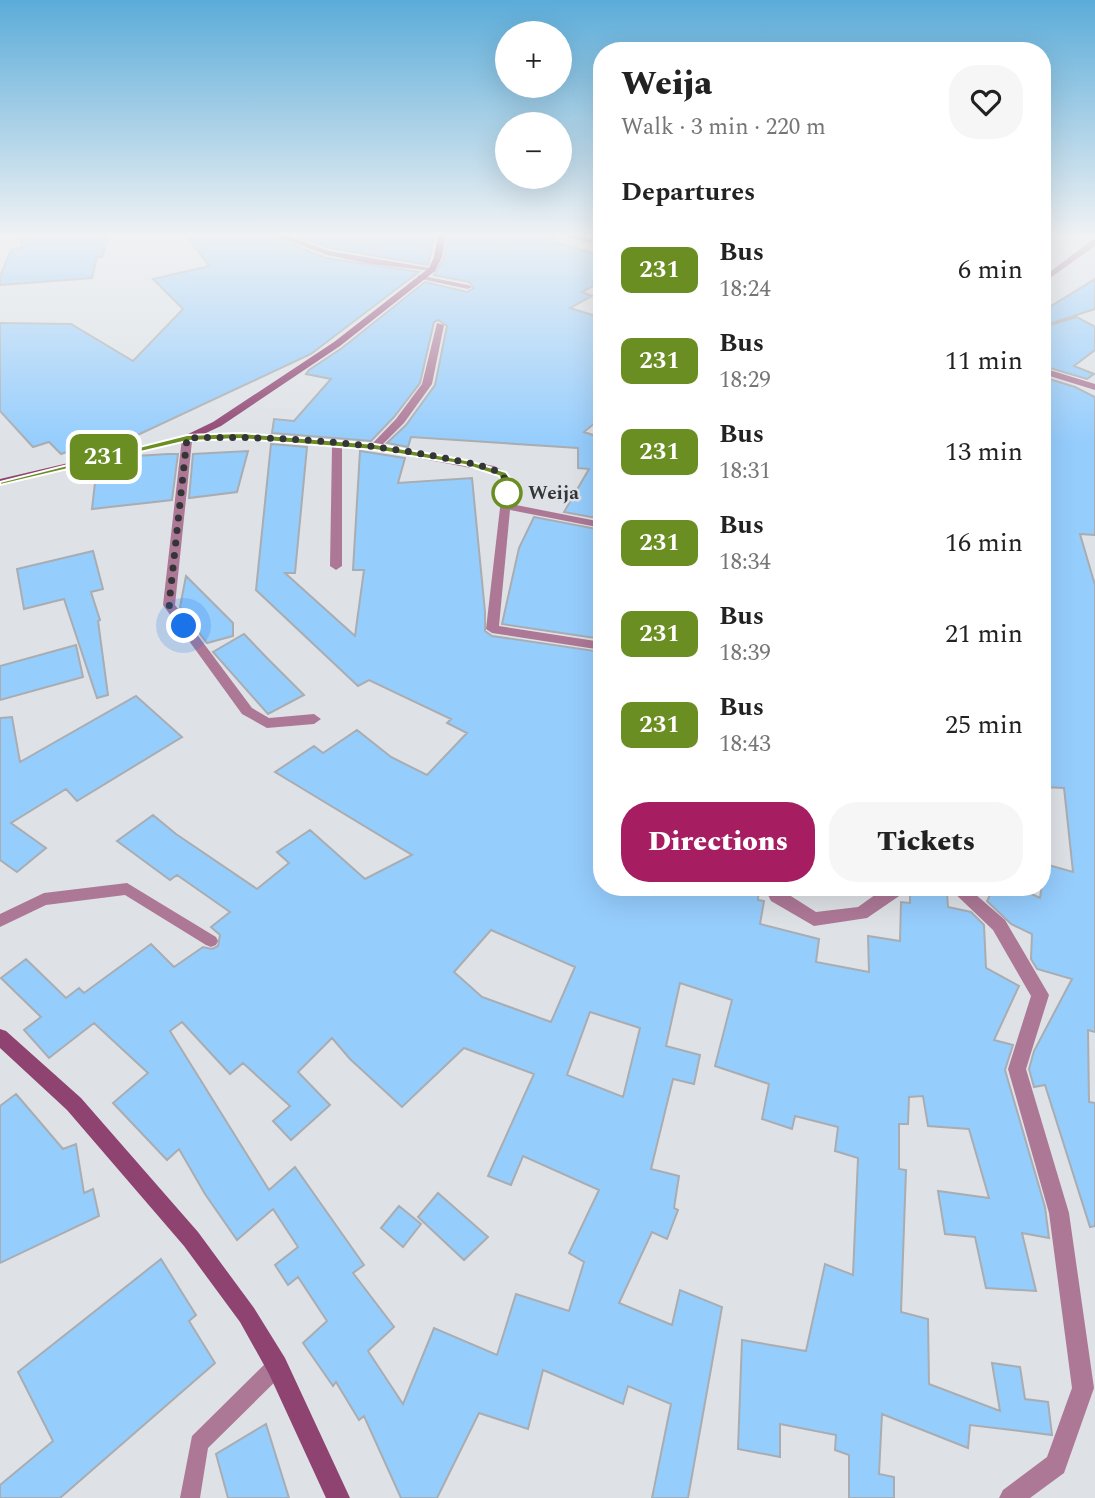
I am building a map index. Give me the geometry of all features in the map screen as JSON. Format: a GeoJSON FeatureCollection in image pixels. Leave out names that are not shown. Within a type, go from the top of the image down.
{"type":"FeatureCollection","features":[{"type":"Feature","properties":{"kind":"street"},"geometry":{"type":"LineString","coordinates":[[187,438],[217,424],[291,376],[388,304]]}},
{"type":"Feature","properties":{"kind":"street"},"geometry":{"type":"LineString","coordinates":[[375,447],[400,421],[427,384],[440,325]]}},
{"type":"Feature","properties":{"kind":"street"},"geometry":{"type":"LineString","coordinates":[[1051,374],[1095,387]]}},
{"type":"Feature","properties":{"kind":"street"},"geometry":{"type":"LineString","coordinates":[[0,482],[187,438],[241,436],[375,447],[466,463],[502,474],[508,482],[492,629],[593,645]]}},
{"type":"Feature","properties":{"kind":"street"},"geometry":{"type":"LineString","coordinates":[[187,438],[169,605],[247,711],[267,723],[314,719]]}},
{"type":"Feature","properties":{"kind":"street"},"geometry":{"type":"LineString","coordinates":[[336,566],[337,444]]}},
{"type":"Feature","properties":{"kind":"street"},"geometry":{"type":"LineString","coordinates":[[505,506],[593,523]]}},
{"type":"Feature","properties":{"kind":"street"},"geometry":{"type":"LineString","coordinates":[[778,896],[814,919],[860,914],[886,896]]}},
{"type":"Feature","properties":{"kind":"street"},"geometry":{"type":"LineString","coordinates":[[966,896],[999,925],[1040,995],[1017,1069],[1059,1213],[1083,1388],[1056,1465],[1011,1498]]}},
{"type":"Feature","properties":{"kind":"street"},"geometry":{"type":"LineString","coordinates":[[0,1037],[74,1104],[191,1239],[247,1315],[277,1367],[338,1498]]}},
{"type":"Feature","properties":{"kind":"lane"},"geometry":{"type":"LineString","coordinates":[[0,921],[44,899],[127,889],[211,941]]}},
{"type":"Feature","properties":{"kind":"lane"},"geometry":{"type":"LineString","coordinates":[[190,1498],[199,1443],[277,1367]]}},
{"type":"Feature","properties":{"kind":"building"},"geometry":{"type":"Polygon","coordinates":[[[178,304],[377,304],[311,354],[99,453],[100,440],[61,454],[49,442],[33,447],[0,411],[0,323],[71,324],[133,361],[183,309],[178,304]]]}},
{"type":"Feature","properties":{"kind":"building"},"geometry":{"type":"Polygon","coordinates":[[[397,304],[578,304],[570,308],[593,315],[593,424],[584,432],[593,435],[593,517],[564,512],[589,469],[578,468],[578,448],[411,437],[408,447],[387,443],[406,425],[435,385],[447,326],[438,320],[434,322],[420,383],[371,441],[272,433],[274,419],[294,421],[331,379],[306,374],[309,370],[342,348],[397,304]]]}},
{"type":"Feature","properties":{"kind":"building"},"geometry":{"type":"Polygon","coordinates":[[[1095,304],[1095,309],[1051,323],[1051,306],[1095,304]]]}},
{"type":"Feature","properties":{"kind":"building"},"geometry":{"type":"Polygon","coordinates":[[[1077,317],[1095,327],[1095,350],[1074,366],[1094,374],[1087,379],[1051,368],[1051,325],[1077,317]]]}},
{"type":"Feature","properties":{"kind":"building"},"geometry":{"type":"Polygon","coordinates":[[[1051,380],[1095,397],[1095,535],[1080,534],[1095,585],[1095,1032],[1088,1030],[1089,1102],[1095,1103],[1095,1226],[1090,1227],[1045,1085],[1034,1087],[1029,1069],[1034,1051],[1072,979],[1037,969],[1031,959],[1032,934],[1011,924],[987,901],[990,896],[1051,896],[1051,866],[1073,872],[1064,788],[1051,787],[1051,380]]]}},
{"type":"Feature","properties":{"kind":"building"},"geometry":{"type":"Polygon","coordinates":[[[271,444],[307,447],[295,573],[285,573],[355,636],[364,570],[353,570],[360,451],[405,458],[398,483],[472,478],[485,631],[492,636],[593,651],[593,896],[758,896],[758,900],[764,901],[760,924],[819,939],[816,962],[869,972],[868,936],[900,941],[901,902],[910,903],[910,896],[947,896],[948,907],[971,912],[984,925],[986,968],[1019,986],[994,1040],[1013,1045],[1005,1070],[1045,1207],[1049,1238],[1022,1233],[1036,1291],[986,1288],[975,1237],[945,1234],[938,1191],[989,1198],[969,1129],[928,1126],[923,1096],[909,1097],[908,1124],[899,1124],[899,1169],[906,1170],[901,1312],[928,1319],[929,1384],[1000,1411],[992,1363],[1020,1367],[1025,1399],[1048,1402],[1052,1435],[970,1425],[968,1448],[882,1414],[879,1474],[894,1477],[894,1498],[849,1498],[849,1455],[835,1450],[836,1435],[780,1424],[780,1457],[738,1449],[742,1340],[806,1351],[825,1264],[853,1275],[858,1158],[835,1151],[838,1127],[795,1116],[792,1129],[762,1119],[769,1084],[715,1066],[732,1000],[680,983],[666,1046],[700,1055],[694,1084],[673,1079],[651,1169],[679,1176],[674,1208],[678,1210],[667,1239],[652,1232],[619,1303],[672,1325],[680,1290],[722,1307],[688,1498],[652,1498],[671,1404],[628,1386],[623,1404],[543,1370],[528,1429],[479,1413],[437,1498],[401,1498],[364,1416],[359,1420],[336,1382],[333,1386],[303,1343],[327,1321],[298,1277],[288,1285],[275,1265],[298,1247],[273,1209],[237,1240],[205,1194],[179,1149],[167,1160],[113,1103],[148,1073],[94,1023],[49,1058],[24,1030],[41,1017],[1,978],[26,959],[66,998],[79,988],[84,993],[151,944],[174,967],[203,947],[212,949],[218,946],[220,935],[211,927],[230,912],[177,875],[170,880],[117,841],[153,815],[176,834],[257,889],[289,863],[277,852],[310,830],[365,879],[412,855],[275,772],[314,746],[323,753],[357,730],[391,757],[427,775],[467,733],[447,723],[451,719],[369,680],[358,686],[256,590],[271,444]],[[491,930],[454,972],[482,997],[551,1022],[575,967],[491,930]],[[590,1012],[567,1075],[623,1097],[640,1028],[590,1012]],[[182,1022],[170,1031],[269,1190],[295,1167],[364,1265],[353,1273],[394,1327],[368,1351],[403,1404],[434,1328],[497,1355],[516,1294],[569,1311],[584,1262],[569,1253],[599,1190],[523,1156],[511,1185],[488,1176],[534,1074],[464,1048],[402,1107],[350,1059],[332,1038],[298,1072],[330,1105],[291,1140],[273,1121],[290,1106],[243,1063],[230,1074],[182,1022]]]}},
{"type":"Feature","properties":{"kind":"building"},"geometry":{"type":"Polygon","coordinates":[[[248,451],[237,492],[189,498],[193,454],[248,451]]]}},
{"type":"Feature","properties":{"kind":"building"},"geometry":{"type":"Polygon","coordinates":[[[178,454],[172,500],[92,509],[97,465],[135,456],[178,454]]]}},
{"type":"Feature","properties":{"kind":"building"},"geometry":{"type":"Polygon","coordinates":[[[534,517],[593,528],[593,638],[502,624],[519,548],[534,517]]]}},
{"type":"Feature","properties":{"kind":"building"},"geometry":{"type":"Polygon","coordinates":[[[93,551],[103,589],[91,592],[100,620],[108,695],[97,698],[64,599],[24,609],[17,569],[93,551]]]}},
{"type":"Feature","properties":{"kind":"building"},"geometry":{"type":"Polygon","coordinates":[[[186,576],[233,623],[233,636],[207,643],[180,607],[186,576]]]}},
{"type":"Feature","properties":{"kind":"building"},"geometry":{"type":"Polygon","coordinates":[[[244,634],[304,695],[268,714],[213,652],[244,634]]]}},
{"type":"Feature","properties":{"kind":"building"},"geometry":{"type":"Polygon","coordinates":[[[76,645],[83,677],[0,700],[0,666],[76,645]]]}},
{"type":"Feature","properties":{"kind":"building"},"geometry":{"type":"Polygon","coordinates":[[[136,696],[182,737],[77,801],[66,789],[11,823],[46,848],[17,872],[0,860],[0,718],[12,717],[20,762],[136,696]]]}},
{"type":"Feature","properties":{"kind":"building"},"geometry":{"type":"Polygon","coordinates":[[[16,1094],[63,1149],[76,1144],[84,1193],[93,1189],[99,1216],[0,1263],[0,1106],[16,1094]]]}},
{"type":"Feature","properties":{"kind":"building"},"geometry":{"type":"Polygon","coordinates":[[[438,1193],[488,1237],[464,1260],[418,1217],[438,1193]]]}},
{"type":"Feature","properties":{"kind":"building"},"geometry":{"type":"Polygon","coordinates":[[[399,1206],[421,1224],[403,1247],[381,1228],[399,1206]]]}},
{"type":"Feature","properties":{"kind":"building"},"geometry":{"type":"Polygon","coordinates":[[[161,1259],[196,1315],[189,1321],[215,1363],[60,1498],[0,1498],[0,1485],[53,1441],[18,1372],[161,1259]]]}},
{"type":"Feature","properties":{"kind":"building"},"geometry":{"type":"Polygon","coordinates":[[[266,1424],[289,1498],[228,1498],[216,1454],[266,1424]]]}},
{"type":"Feature","properties":{"kind":"bus line","name":"231"},"geometry":{"type":"LineString","coordinates":[[0,482],[187,438],[241,436],[375,447],[490,468],[502,474],[508,482],[507,495]]}},
{"type":"Feature","properties":{"kind":"place","name":"Weija"},"geometry":{"type":"Point","coordinates":[507,493]}},
{"type":"Feature","properties":{"kind":"route"},"geometry":{"type":"LineString","coordinates":[[184,626],[169,605],[187,438],[241,436],[375,447],[490,468],[502,474],[508,482],[507,493]]}}]}
